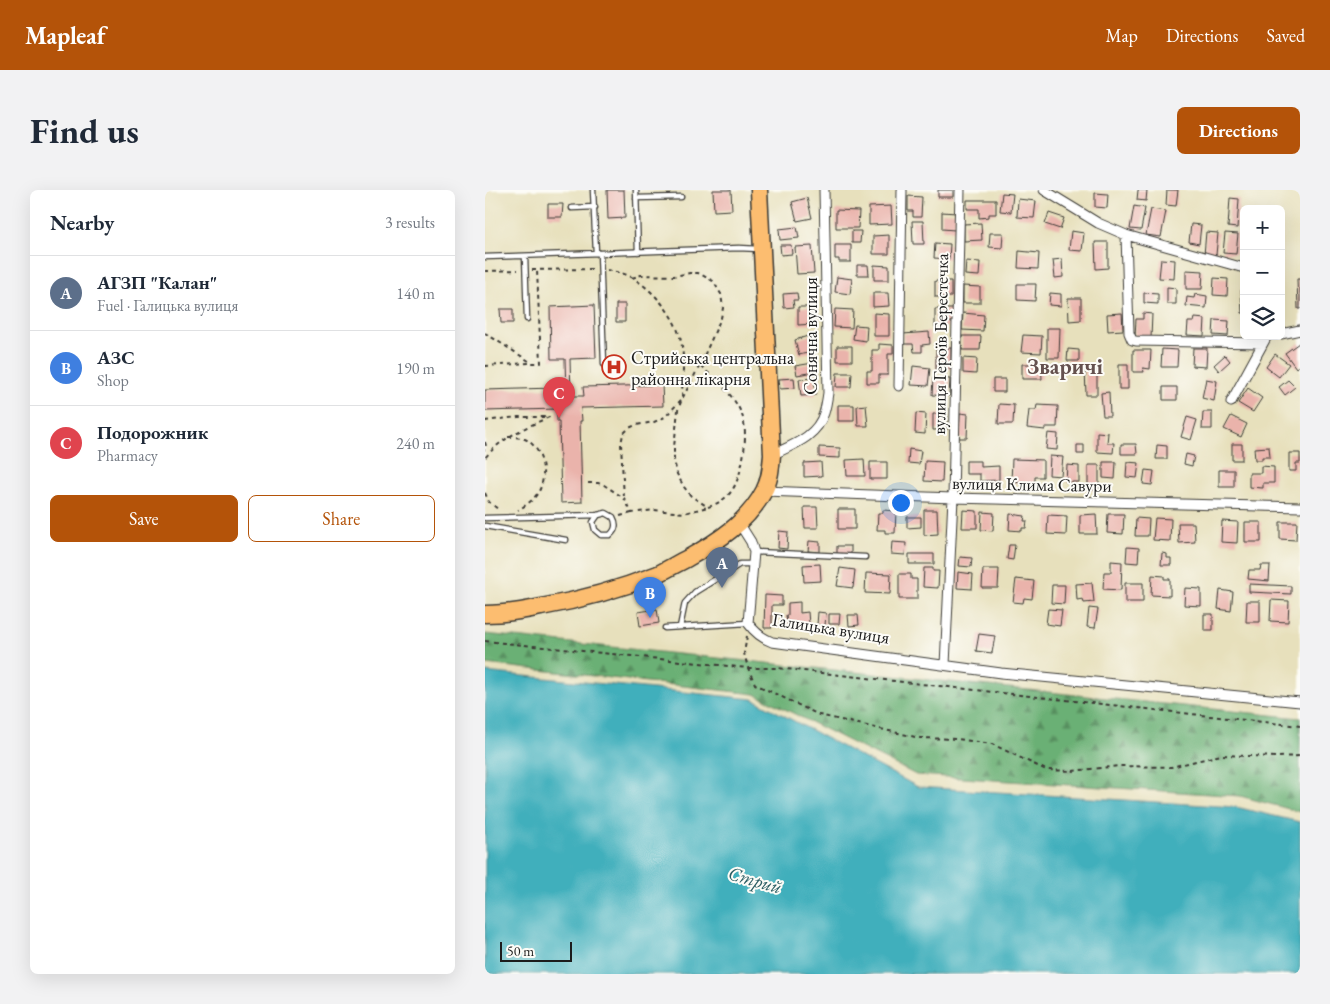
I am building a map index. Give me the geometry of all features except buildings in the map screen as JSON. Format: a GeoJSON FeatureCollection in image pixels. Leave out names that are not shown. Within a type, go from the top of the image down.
{"type":"FeatureCollection","features":[{"type":"Feature","properties":{"kind":"highway"},"geometry":{"type":"LineString","coordinates":[[485,614],[566,603],[614,590],[659,573],[724,536],[752,510],[764,491],[770,473],[772,455],[759,190]]}},
{"type":"Feature","properties":{"kind":"street","name":"Сонячна вулиця"},"geometry":{"type":"LineString","coordinates":[[772,455],[808,436],[816,429],[825,413],[827,393],[824,190]]}},
{"type":"Feature","properties":{"kind":"street"},"geometry":{"type":"LineString","coordinates":[[899,386],[902,190]]}},
{"type":"Feature","properties":{"kind":"street","name":"вулиця Героїв Берестечка"},"geometry":{"type":"LineString","coordinates":[[945,665],[953,498],[959,190]]}},
{"type":"Feature","properties":{"kind":"street"},"geometry":{"type":"LineString","coordinates":[[1044,190],[1098,222],[1127,235],[1240,267]]}},
{"type":"Feature","properties":{"kind":"street"},"geometry":{"type":"LineString","coordinates":[[1127,235],[1129,333],[1132,340],[1240,339]]}},
{"type":"Feature","properties":{"kind":"street"},"geometry":{"type":"LineString","coordinates":[[1285,333],[1300,330]]}},
{"type":"Feature","properties":{"kind":"street"},"geometry":{"type":"LineString","coordinates":[[1231,402],[1264,340]]}},
{"type":"Feature","properties":{"kind":"street","name":"вулиця Клима Савури"},"geometry":{"type":"LineString","coordinates":[[764,491],[1300,507]]}},
{"type":"Feature","properties":{"kind":"street"},"geometry":{"type":"LineString","coordinates":[[739,523],[751,542],[754,552]]}},
{"type":"Feature","properties":{"kind":"street","name":"Галицька вулиця"},"geometry":{"type":"LineString","coordinates":[[754,552],[748,623],[763,638],[773,642],[1011,674],[1300,702]]}},
{"type":"Feature","properties":{"kind":"lane"},"geometry":{"type":"LineString","coordinates":[[593,190],[600,269],[604,364]]}},
{"type":"Feature","properties":{"kind":"lane"},"geometry":{"type":"LineString","coordinates":[[636,190],[638,252]]}},
{"type":"Feature","properties":{"kind":"lane"},"geometry":{"type":"LineString","coordinates":[[636,198],[681,197]]}},
{"type":"Feature","properties":{"kind":"lane"},"geometry":{"type":"LineString","coordinates":[[572,208],[595,207]]}},
{"type":"Feature","properties":{"kind":"lane"},"geometry":{"type":"LineString","coordinates":[[485,257],[739,248],[763,249]]}},
{"type":"Feature","properties":{"kind":"lane"},"geometry":{"type":"LineString","coordinates":[[525,256],[527,319]]}},
{"type":"Feature","properties":{"kind":"lane"},"geometry":{"type":"LineString","coordinates":[[485,518],[598,515],[606,513],[613,517],[616,525],[609,535],[598,534],[593,526],[598,515]]}},
{"type":"Feature","properties":{"kind":"lane"},"geometry":{"type":"LineString","coordinates":[[485,526],[566,540]]}},
{"type":"Feature","properties":{"kind":"lane"},"geometry":{"type":"LineString","coordinates":[[754,552],[865,557]]}},
{"type":"Feature","properties":{"kind":"lane"},"geometry":{"type":"LineString","coordinates":[[680,628],[685,603],[695,592],[740,564],[753,564]]}},
{"type":"Feature","properties":{"kind":"lane"},"geometry":{"type":"LineString","coordinates":[[665,628],[748,623]]}},
{"type":"Feature","properties":{"kind":"path"},"geometry":{"type":"LineString","coordinates":[[485,271],[600,269],[623,273],[650,291],[661,303],[677,329],[682,351],[682,399],[665,417],[654,422],[636,425],[629,428],[623,434],[621,444],[624,498],[632,513]]}},
{"type":"Feature","properties":{"kind":"path"},"geometry":{"type":"LineString","coordinates":[[485,366],[541,363],[537,270]]}},
{"type":"Feature","properties":{"kind":"path"},"geometry":{"type":"LineString","coordinates":[[632,278],[641,275],[674,276],[690,272],[698,273],[713,280],[721,294],[723,301],[721,318],[682,399],[678,410],[674,447],[677,474],[683,487],[691,496],[708,507]]}},
{"type":"Feature","properties":{"kind":"path"},"geometry":{"type":"LineString","coordinates":[[485,333],[532,363]]}},
{"type":"Feature","properties":{"kind":"path"},"geometry":{"type":"LineString","coordinates":[[613,517],[654,510],[684,513],[708,507],[725,499],[737,483],[744,448],[742,416],[729,393],[700,364]]}},
{"type":"Feature","properties":{"kind":"path"},"geometry":{"type":"LineString","coordinates":[[485,421],[518,417],[549,417],[508,437],[485,458]]}},
{"type":"Feature","properties":{"kind":"path"},"geometry":{"type":"LineString","coordinates":[[508,437],[518,437],[527,440],[533,445],[540,456],[543,468],[540,489],[530,502],[515,512]]}},
{"type":"Feature","properties":{"kind":"path"},"geometry":{"type":"LineString","coordinates":[[485,442],[485,450],[489,453]]}},
{"type":"Feature","properties":{"kind":"path"},"geometry":{"type":"LineString","coordinates":[[588,483],[597,482],[624,498]]}},
{"type":"Feature","properties":{"kind":"path"},"geometry":{"type":"LineString","coordinates":[[485,493],[489,502],[505,512]]}},
{"type":"Feature","properties":{"kind":"path"},"geometry":{"type":"LineString","coordinates":[[748,623],[744,653],[755,684],[819,715],[920,738],[957,739],[992,744],[1046,770],[1072,772],[1120,766],[1171,767],[1221,755],[1300,756]]}},
{"type":"Feature","properties":{"kind":"path"},"geometry":{"type":"LineString","coordinates":[[485,641],[748,668],[777,668],[1300,726]]}},
{"type":"Feature","properties":{"kind":"green space"},"geometry":{"type":"Polygon","coordinates":[[[485,634],[1300,718],[1300,812],[1240,796],[916,775],[755,694],[485,664],[485,634]]]}},
{"type":"Feature","properties":{"kind":"water","name":"Стрий"},"geometry":{"type":"Polygon","coordinates":[[[485,672],[753,699],[918,787],[1236,807],[1300,822],[1300,974],[485,974],[485,672]]]}},
{"type":"Feature","properties":{"kind":"place","name":"Стрийська центральна районна лікарня"},"geometry":{"type":"Point","coordinates":[614,367]}},
{"type":"Feature","properties":{"kind":"place","name":"Подорожник"},"geometry":{"type":"Point","coordinates":[559,418]}},
{"type":"Feature","properties":{"kind":"place","name":"АГЗП \"Калан\""},"geometry":{"type":"Point","coordinates":[722,588]}},
{"type":"Feature","properties":{"kind":"place","name":"АЗС"},"geometry":{"type":"Point","coordinates":[650,618]}},
{"type":"Feature","properties":{"kind":"district","name":"Зваричі"},"geometry":{"type":"Point","coordinates":[1065,366]}}]}
